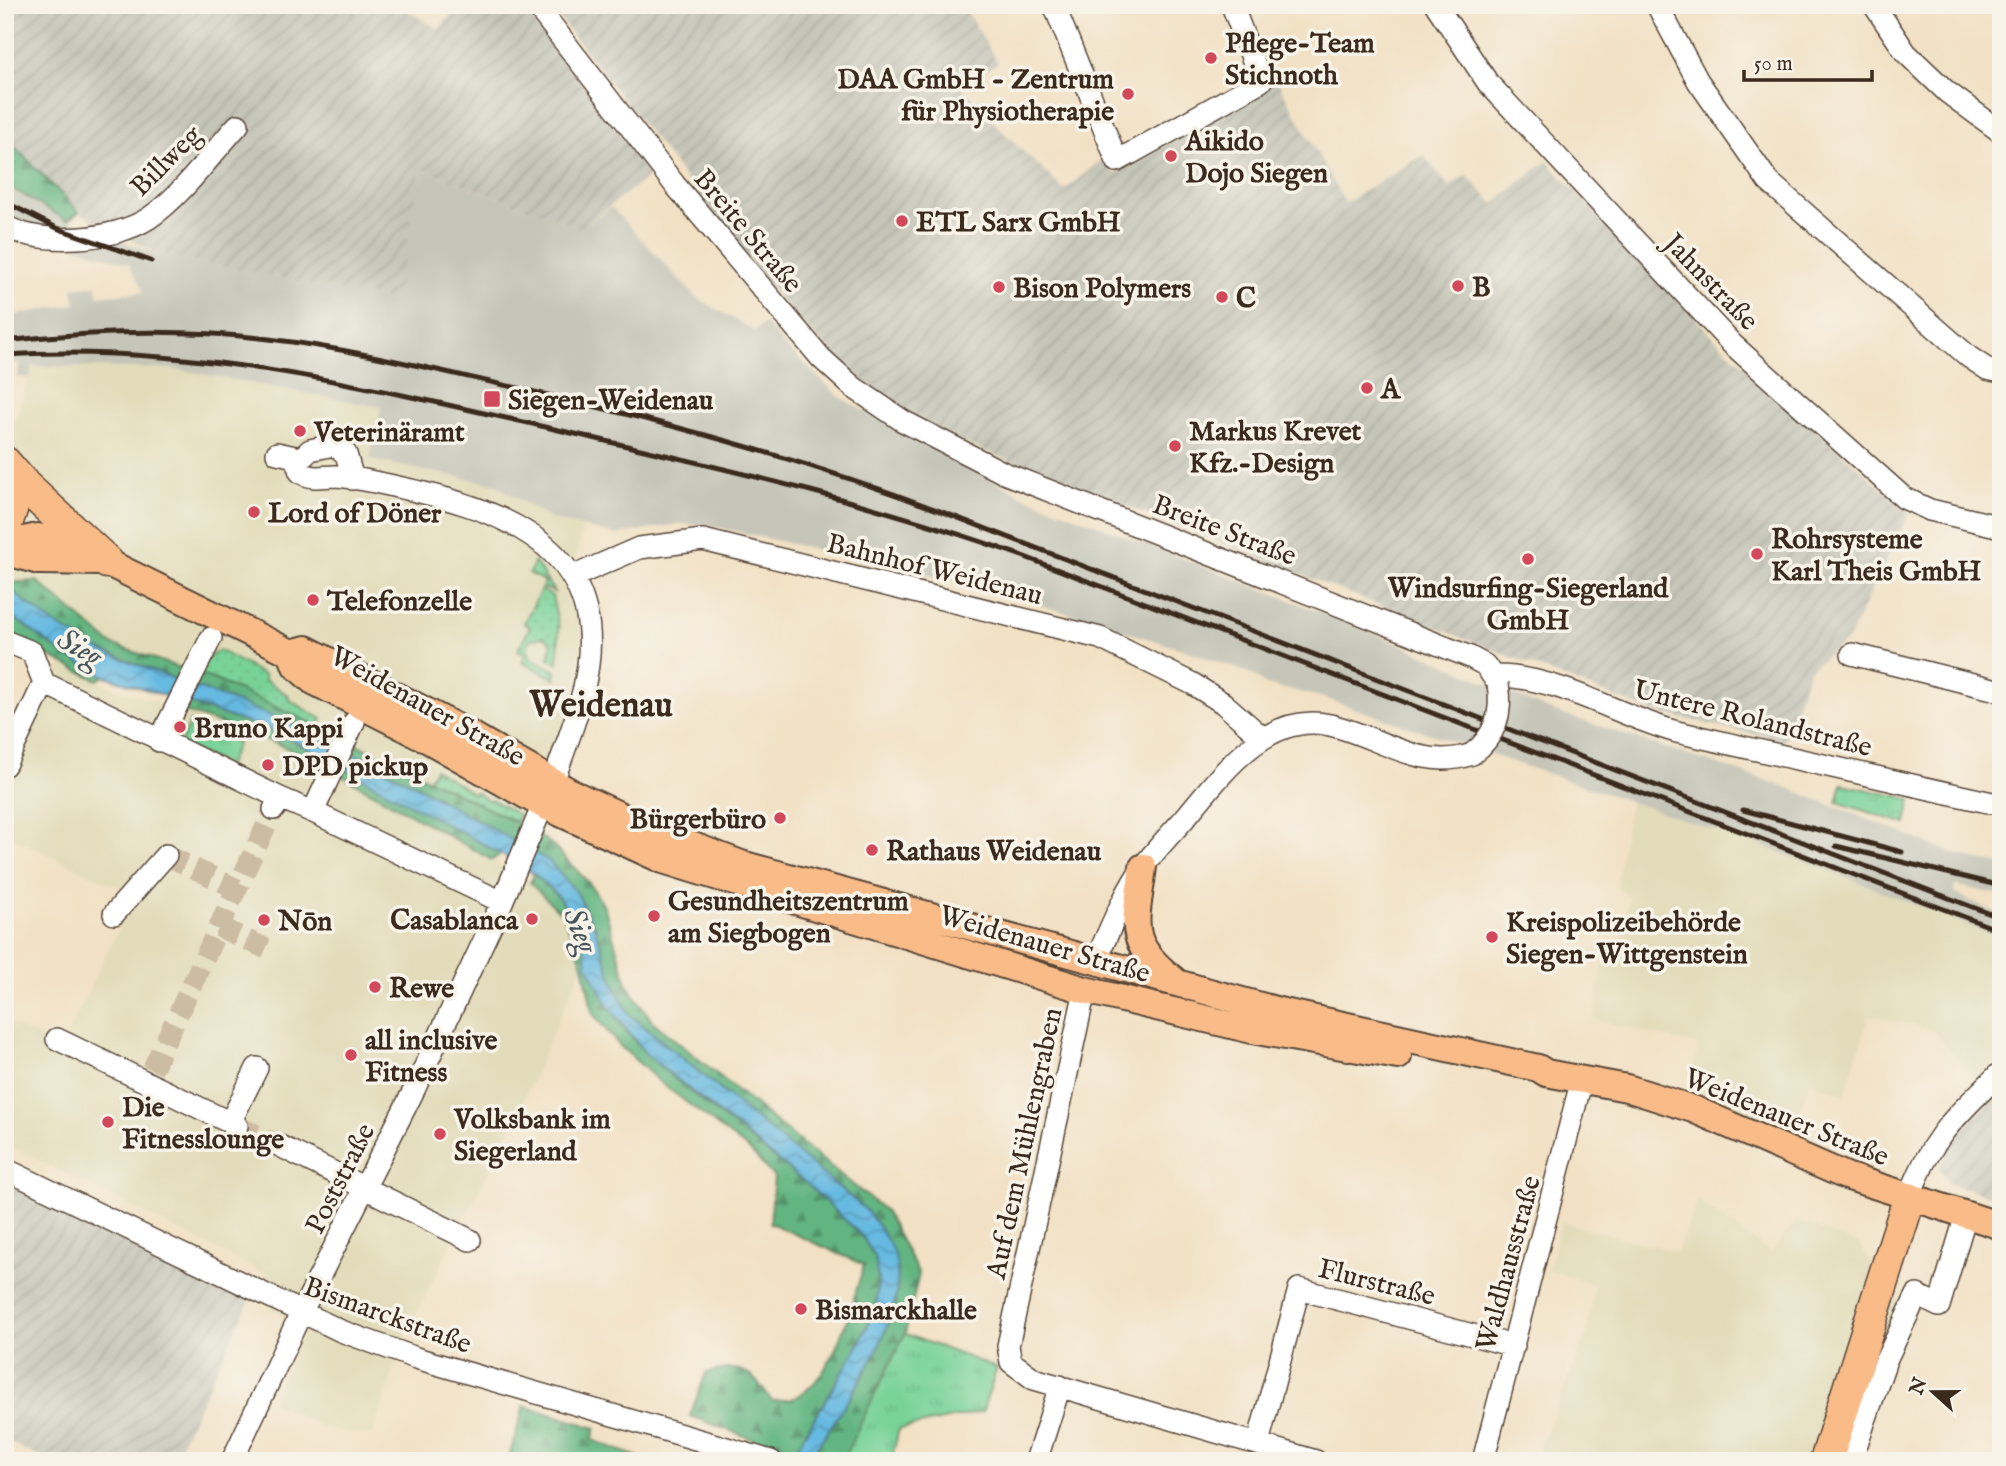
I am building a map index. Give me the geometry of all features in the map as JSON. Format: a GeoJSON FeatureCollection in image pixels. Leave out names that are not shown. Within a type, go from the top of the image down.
{"type":"FeatureCollection","features":[{"type":"Feature","properties":{"kind":"highway"},"geometry":{"type":"LineString","coordinates":[[5,527],[16,495],[10,469]]}},
{"type":"Feature","properties":{"kind":"highway"},"geometry":{"type":"LineString","coordinates":[[10,469],[107,562]]}},
{"type":"Feature","properties":{"kind":"highway"},"geometry":{"type":"LineString","coordinates":[[1826,1461],[1909,1199]]}},
{"type":"Feature","properties":{"kind":"main road","name":"Weidenauer Straße"},"geometry":{"type":"LineString","coordinates":[[5,544],[38,537],[66,542],[292,653],[296,666],[313,681],[543,805],[620,842],[714,878],[1085,990],[1276,1022],[1378,1043],[1538,1068],[1546,1073],[1627,1088],[1693,1109],[1829,1169],[1909,1199],[2001,1226]]}},
{"type":"Feature","properties":{"kind":"main road","name":"Weidenauer Straße"},"geometry":{"type":"LineString","coordinates":[[5,551],[38,561],[107,562]]}},
{"type":"Feature","properties":{"kind":"main road","name":"Weidenauer Straße"},"geometry":{"type":"LineString","coordinates":[[543,805],[651,830],[741,864],[1181,985],[1276,1022]]}},
{"type":"Feature","properties":{"kind":"main road"},"geometry":{"type":"LineString","coordinates":[[1143,867],[1136,924],[1138,942],[1147,956],[1181,985]]}},
{"type":"Feature","properties":{"kind":"main road"},"geometry":{"type":"LineString","coordinates":[[1085,990],[1095,962]]}},
{"type":"Feature","properties":{"kind":"street","name":"Breite Straße"},"geometry":{"type":"LineString","coordinates":[[536,5],[675,185],[763,292],[821,358],[873,402],[931,437],[1004,473],[1406,629],[1471,657],[1496,680]]}},
{"type":"Feature","properties":{"kind":"street"},"geometry":{"type":"LineString","coordinates":[[1054,5],[1117,161],[1261,80],[1232,5]]}},
{"type":"Feature","properties":{"kind":"street","name":"Jahnstraße"},"geometry":{"type":"LineString","coordinates":[[1436,5],[1488,83],[1732,344],[1904,498],[1930,510],[2001,527]]}},
{"type":"Feature","properties":{"kind":"street"},"geometry":{"type":"LineString","coordinates":[[1657,5],[1698,81],[1768,181],[1969,357],[1987,369],[2001,372]]}},
{"type":"Feature","properties":{"kind":"street"},"geometry":{"type":"LineString","coordinates":[[1874,5],[1906,53],[1947,92],[2001,132]]}},
{"type":"Feature","properties":{"kind":"street","name":"Billweg"},"geometry":{"type":"LineString","coordinates":[[5,226],[29,236],[50,238],[80,238],[131,226],[149,218],[169,200],[238,125]]}},
{"type":"Feature","properties":{"kind":"street"},"geometry":{"type":"LineString","coordinates":[[353,479],[346,454],[334,445],[316,447],[300,458],[296,467],[300,472],[325,478],[335,476],[353,479],[476,506],[541,540],[557,555],[572,577],[587,618],[588,665],[543,805]]}},
{"type":"Feature","properties":{"kind":"street"},"geometry":{"type":"LineString","coordinates":[[277,453],[300,458]]}},
{"type":"Feature","properties":{"kind":"street","name":"Bahnhof Weidenau"},"geometry":{"type":"LineString","coordinates":[[572,577],[639,548],[703,540],[1100,638],[1193,684],[1223,703],[1263,737]]}},
{"type":"Feature","properties":{"kind":"street"},"geometry":{"type":"LineString","coordinates":[[159,741],[211,638]]}},
{"type":"Feature","properties":{"kind":"street"},"geometry":{"type":"LineString","coordinates":[[5,641],[32,652],[44,682],[277,804],[313,812],[399,860],[505,894]]}},
{"type":"Feature","properties":{"kind":"street"},"geometry":{"type":"LineString","coordinates":[[1852,654],[2001,691]]}},
{"type":"Feature","properties":{"kind":"street","name":"Untere Rolandstraße"},"geometry":{"type":"LineString","coordinates":[[1496,680],[1519,676],[1658,727],[2001,805]]}},
{"type":"Feature","properties":{"kind":"street"},"geometry":{"type":"LineString","coordinates":[[1095,962],[1143,867],[1227,769],[1263,737],[1307,722],[1347,730],[1422,759],[1447,760],[1472,754],[1490,737],[1499,715],[1496,680]]}},
{"type":"Feature","properties":{"kind":"street"},"geometry":{"type":"LineString","coordinates":[[5,765],[44,682]]}},
{"type":"Feature","properties":{"kind":"street"},"geometry":{"type":"LineString","coordinates":[[313,812],[351,729]]}},
{"type":"Feature","properties":{"kind":"street","name":"Poststraße"},"geometry":{"type":"LineString","coordinates":[[232,1461],[301,1313],[365,1191],[505,894],[543,805]]}},
{"type":"Feature","properties":{"kind":"street"},"geometry":{"type":"LineString","coordinates":[[114,914],[166,855]]}},
{"type":"Feature","properties":{"kind":"street","name":"Auf dem Mühlengraben"},"geometry":{"type":"LineString","coordinates":[[1060,1387],[1034,1379],[1011,1362],[1008,1346],[1085,990]]}},
{"type":"Feature","properties":{"kind":"street"},"geometry":{"type":"LineString","coordinates":[[57,1039],[149,1076],[201,1117],[234,1124],[257,1068]]}},
{"type":"Feature","properties":{"kind":"street"},"geometry":{"type":"LineString","coordinates":[[1909,1199],[1919,1168],[1942,1130],[2001,1072]]}},
{"type":"Feature","properties":{"kind":"street","name":"Waldhausstraße"},"geometry":{"type":"LineString","coordinates":[[1483,1461],[1582,1079]]}},
{"type":"Feature","properties":{"kind":"street"},"geometry":{"type":"LineString","coordinates":[[280,1146],[365,1191],[470,1240]]}},
{"type":"Feature","properties":{"kind":"street","name":"Bismarckstraße"},"geometry":{"type":"LineString","coordinates":[[5,1169],[301,1313],[416,1359],[767,1460]]}},
{"type":"Feature","properties":{"kind":"street"},"geometry":{"type":"LineString","coordinates":[[1852,1461],[1886,1360],[1917,1295],[1939,1306],[1966,1215]]}},
{"type":"Feature","properties":{"kind":"street","name":"Flurstraße"},"geometry":{"type":"LineString","coordinates":[[1258,1443],[1299,1290],[1514,1346]]}},
{"type":"Feature","properties":{"kind":"street"},"geometry":{"type":"LineString","coordinates":[[1036,1461],[1060,1387],[1316,1461]]}},
{"type":"Feature","properties":{"kind":"shaded area"},"geometry":{"type":"Polygon","coordinates":[[[5,5],[398,5],[438,29],[461,5],[522,5],[651,174],[581,228],[421,169],[397,301],[159,254],[79,212],[5,137],[5,5]]]}},
{"type":"Feature","properties":{"kind":"shaded area"},"geometry":{"type":"Polygon","coordinates":[[[549,5],[963,5],[998,63],[960,85],[1000,129],[1064,190],[1105,158],[1114,174],[1276,79],[1345,203],[1423,155],[1449,187],[1466,175],[1494,204],[1547,161],[1719,343],[1909,513],[1848,639],[1809,669],[1784,741],[1650,711],[957,440],[913,416],[878,393],[824,346],[783,303],[549,5]]]}},
{"type":"Feature","properties":{"kind":"shaded area"},"geometry":{"type":"Polygon","coordinates":[[[420,169],[581,228],[611,207],[696,297],[754,331],[765,323],[787,348],[841,398],[1023,496],[1382,636],[1546,709],[1786,787],[1957,855],[2001,865],[2001,895],[1955,885],[1954,893],[2001,915],[2001,938],[1797,858],[1318,696],[1266,685],[1252,674],[1182,649],[989,589],[709,525],[678,524],[617,535],[550,519],[495,484],[370,460],[381,407],[175,369],[32,366],[30,378],[18,377],[19,362],[5,364],[5,321],[15,319],[15,315],[76,304],[73,288],[97,285],[98,296],[144,292],[129,264],[77,247],[5,215],[5,188],[87,229],[159,254],[396,301],[420,169]]]}},
{"type":"Feature","properties":{"kind":"shaded area"},"geometry":{"type":"Polygon","coordinates":[[[31,366],[175,369],[382,407],[371,460],[495,484],[550,519],[583,527],[572,577],[581,619],[580,669],[559,736],[519,824],[332,732],[215,680],[111,644],[37,581],[5,583],[5,449],[30,378],[31,366]]]}},
{"type":"Feature","properties":{"kind":"shaded area"},"geometry":{"type":"Polygon","coordinates":[[[62,663],[112,687],[265,739],[318,762],[530,883],[563,915],[583,965],[514,1121],[408,1329],[372,1436],[325,1428],[271,1402],[305,1326],[268,1308],[283,1283],[5,1143],[5,1021],[61,1047],[135,895],[5,834],[5,780],[62,663]]]}},
{"type":"Feature","properties":{"kind":"shaded area"},"geometry":{"type":"Polygon","coordinates":[[[1630,802],[1797,858],[2001,938],[2001,1055],[1976,1081],[1933,1030],[1869,1015],[1845,1095],[1811,1082],[1790,1136],[1687,1090],[1699,1046],[1594,1019],[1604,959],[1618,960],[1629,897],[1616,887],[1630,802]]]}},
{"type":"Feature","properties":{"kind":"shaded area"},"geometry":{"type":"Polygon","coordinates":[[[2001,1089],[2001,1198],[1950,1184],[1939,1168],[1955,1137],[2001,1089]]]}},
{"type":"Feature","properties":{"kind":"shaded area"},"geometry":{"type":"Polygon","coordinates":[[[5,1181],[250,1300],[172,1461],[47,1461],[5,1440],[5,1181]]]}},
{"type":"Feature","properties":{"kind":"shaded area"},"geometry":{"type":"Polygon","coordinates":[[[1698,1201],[1771,1253],[1796,1221],[1859,1244],[1906,1310],[1850,1461],[1534,1461],[1586,1337],[1594,1284],[1548,1270],[1561,1222],[1677,1252],[1698,1201]]]}},
{"type":"Feature","properties":{"kind":"green space"},"geometry":{"type":"Polygon","coordinates":[[[5,137],[79,212],[67,220],[5,185],[5,137]]]}},
{"type":"Feature","properties":{"kind":"green space"},"geometry":{"type":"Polygon","coordinates":[[[535,562],[554,592],[545,588],[543,591],[552,596],[559,627],[558,663],[549,658],[552,643],[544,636],[530,640],[527,649],[531,658],[556,671],[555,679],[522,662],[526,655],[518,650],[530,627],[524,623],[545,582],[529,573],[535,562]]]}},
{"type":"Feature","properties":{"kind":"green space"},"geometry":{"type":"Polygon","coordinates":[[[37,581],[111,644],[215,680],[332,732],[519,824],[549,842],[589,883],[604,906],[628,986],[652,1021],[885,1211],[919,1274],[905,1334],[843,1459],[809,1461],[870,1359],[884,1235],[866,1210],[629,1014],[613,982],[596,930],[577,893],[549,862],[413,784],[302,728],[100,650],[51,622],[5,586],[5,583],[37,581]]]}},
{"type":"Feature","properties":{"kind":"green space"},"geometry":{"type":"Polygon","coordinates":[[[5,611],[66,656],[105,676],[97,680],[5,635],[5,611]]]}},
{"type":"Feature","properties":{"kind":"green space"},"geometry":{"type":"Polygon","coordinates":[[[219,650],[265,676],[264,679],[289,696],[288,699],[322,719],[318,726],[195,673],[198,666],[219,650]]]}},
{"type":"Feature","properties":{"kind":"green space"},"geometry":{"type":"Polygon","coordinates":[[[183,701],[270,730],[322,755],[318,761],[265,739],[179,710],[183,701]]]}},
{"type":"Feature","properties":{"kind":"green space"},"geometry":{"type":"Polygon","coordinates":[[[190,721],[238,742],[228,765],[180,744],[190,721]]]}},
{"type":"Feature","properties":{"kind":"green space"},"geometry":{"type":"Polygon","coordinates":[[[345,768],[501,854],[492,860],[341,775],[345,768]]]}},
{"type":"Feature","properties":{"kind":"green space"},"geometry":{"type":"Polygon","coordinates":[[[435,769],[474,794],[476,792],[489,801],[491,799],[519,815],[515,822],[429,779],[435,769]]]}},
{"type":"Feature","properties":{"kind":"green space"},"geometry":{"type":"Polygon","coordinates":[[[1842,784],[1911,799],[1906,824],[1837,802],[1842,784]]]}},
{"type":"Feature","properties":{"kind":"green space"},"geometry":{"type":"Polygon","coordinates":[[[534,874],[557,895],[573,919],[585,947],[587,966],[622,1027],[647,1055],[688,1090],[808,1185],[862,1236],[875,1257],[878,1280],[876,1308],[858,1346],[793,1454],[690,1416],[706,1373],[729,1369],[745,1372],[772,1401],[792,1399],[808,1389],[831,1359],[840,1340],[864,1265],[770,1223],[774,1177],[749,1150],[661,1083],[619,1045],[593,1014],[583,965],[563,915],[530,883],[534,874]]]}},
{"type":"Feature","properties":{"kind":"green space"},"geometry":{"type":"Polygon","coordinates":[[[905,1334],[997,1368],[982,1412],[899,1429],[891,1461],[843,1459],[905,1334]]]}},
{"type":"Feature","properties":{"kind":"green space"},"geometry":{"type":"Polygon","coordinates":[[[524,1406],[596,1428],[592,1440],[649,1461],[587,1461],[555,1455],[543,1461],[508,1461],[524,1406]]]}},
{"type":"Feature","properties":{"kind":"water","name":"Sieg"},"geometry":{"type":"Polygon","coordinates":[[[5,586],[51,622],[100,650],[302,728],[413,784],[549,861],[577,893],[596,930],[613,982],[629,1014],[866,1210],[891,1248],[896,1261],[897,1285],[892,1311],[882,1338],[869,1366],[808,1461],[789,1461],[858,1346],[876,1308],[878,1280],[875,1257],[862,1236],[808,1185],[647,1055],[609,1007],[587,965],[585,947],[573,919],[557,895],[534,874],[501,854],[302,745],[270,730],[105,676],[66,656],[5,611],[5,586]]]}},
{"type":"Feature","properties":{"kind":"tunnel"},"geometry":{"type":"LineString","coordinates":[[152,1070],[274,809]]}},
{"type":"Feature","properties":{"kind":"tunnel"},"geometry":{"type":"LineString","coordinates":[[166,855],[237,889]]}},
{"type":"Feature","properties":{"kind":"tunnel"},"geometry":{"type":"LineString","coordinates":[[219,927],[269,950]]}},
{"type":"Feature","properties":{"kind":"tunnel"},"geometry":{"type":"LineString","coordinates":[[237,1126],[280,1146]]}},
{"type":"Feature","properties":{"kind":"railway"},"geometry":{"type":"LineString","coordinates":[[5,202],[59,229],[151,261]]}},
{"type":"Feature","properties":{"kind":"railway"},"geometry":{"type":"LineString","coordinates":[[5,341],[104,333],[170,332],[300,343],[513,387],[622,413],[781,457],[940,511],[2001,918]]}},
{"type":"Feature","properties":{"kind":"railway"},"geometry":{"type":"LineString","coordinates":[[5,355],[75,353],[144,356],[213,362],[350,384],[732,471],[909,519],[1025,557],[2001,931]]}},
{"type":"Feature","properties":{"kind":"railway"},"geometry":{"type":"LineString","coordinates":[[1743,810],[1902,852]]}},
{"type":"Feature","properties":{"kind":"railway"},"geometry":{"type":"LineString","coordinates":[[1836,846],[2001,886]]}},
{"type":"Feature","properties":{"kind":"place","name":"Pflege-Team Stichnoth"},"geometry":{"type":"Point","coordinates":[1211,58]}},
{"type":"Feature","properties":{"kind":"place","name":"DAA GmbH - Zentrum für Physiotherapie"},"geometry":{"type":"Point","coordinates":[1128,94]}},
{"type":"Feature","properties":{"kind":"place","name":"Aikido Dojo Siegen"},"geometry":{"type":"Point","coordinates":[1171,156]}},
{"type":"Feature","properties":{"kind":"place","name":"ETL Sarx GmbH"},"geometry":{"type":"Point","coordinates":[902,221]}},
{"type":"Feature","properties":{"kind":"place","name":"B"},"geometry":{"type":"Point","coordinates":[1458,286]}},
{"type":"Feature","properties":{"kind":"place","name":"Bison Polymers"},"geometry":{"type":"Point","coordinates":[999,287]}},
{"type":"Feature","properties":{"kind":"place","name":"C"},"geometry":{"type":"Point","coordinates":[1222,297]}},
{"type":"Feature","properties":{"kind":"place","name":"A"},"geometry":{"type":"Point","coordinates":[1367,388]}},
{"type":"Feature","properties":{"kind":"place","name":"Siegen-Weidenau"},"geometry":{"type":"Point","coordinates":[492,399]}},
{"type":"Feature","properties":{"kind":"place","name":"Veterinäramt"},"geometry":{"type":"Point","coordinates":[300,431]}},
{"type":"Feature","properties":{"kind":"place","name":"Markus Krevet Kfz.-Design"},"geometry":{"type":"Point","coordinates":[1175,446]}},
{"type":"Feature","properties":{"kind":"place","name":"Lord of Döner"},"geometry":{"type":"Point","coordinates":[254,512]}},
{"type":"Feature","properties":{"kind":"place","name":"Rohrsysteme Karl Theis GmbH"},"geometry":{"type":"Point","coordinates":[1757,554]}},
{"type":"Feature","properties":{"kind":"place","name":"Windsurfing-Siegerland GmbH"},"geometry":{"type":"Point","coordinates":[1528,559]}},
{"type":"Feature","properties":{"kind":"place","name":"Telefonzelle"},"geometry":{"type":"Point","coordinates":[313,600]}},
{"type":"Feature","properties":{"kind":"place","name":"Bruno Kappi"},"geometry":{"type":"Point","coordinates":[180,727]}},
{"type":"Feature","properties":{"kind":"place","name":"DPD pickup"},"geometry":{"type":"Point","coordinates":[268,765]}},
{"type":"Feature","properties":{"kind":"place","name":"Bürgerbüro"},"geometry":{"type":"Point","coordinates":[780,818]}},
{"type":"Feature","properties":{"kind":"place","name":"Rathaus Weidenau"},"geometry":{"type":"Point","coordinates":[872,850]}},
{"type":"Feature","properties":{"kind":"place","name":"Gesundheitszentrum am Siegbogen"},"geometry":{"type":"Point","coordinates":[654,916]}},
{"type":"Feature","properties":{"kind":"place","name":"Casablanca"},"geometry":{"type":"Point","coordinates":[532,919]}},
{"type":"Feature","properties":{"kind":"place","name":"Nōn"},"geometry":{"type":"Point","coordinates":[264,920]}},
{"type":"Feature","properties":{"kind":"place","name":"Kreispolizeibehörde Siegen-Wittgenstein"},"geometry":{"type":"Point","coordinates":[1492,937]}},
{"type":"Feature","properties":{"kind":"place","name":"Rewe"},"geometry":{"type":"Point","coordinates":[375,987]}},
{"type":"Feature","properties":{"kind":"place","name":"all inclusive Fitness"},"geometry":{"type":"Point","coordinates":[351,1055]}},
{"type":"Feature","properties":{"kind":"place","name":"Die Fitnesslounge"},"geometry":{"type":"Point","coordinates":[108,1122]}},
{"type":"Feature","properties":{"kind":"place","name":"Volksbank im Siegerland"},"geometry":{"type":"Point","coordinates":[440,1134]}},
{"type":"Feature","properties":{"kind":"place","name":"Bismarckhalle"},"geometry":{"type":"Point","coordinates":[801,1309]}},
{"type":"Feature","properties":{"kind":"district","name":"Weidenau"},"geometry":{"type":"Point","coordinates":[601,704]}}]}
